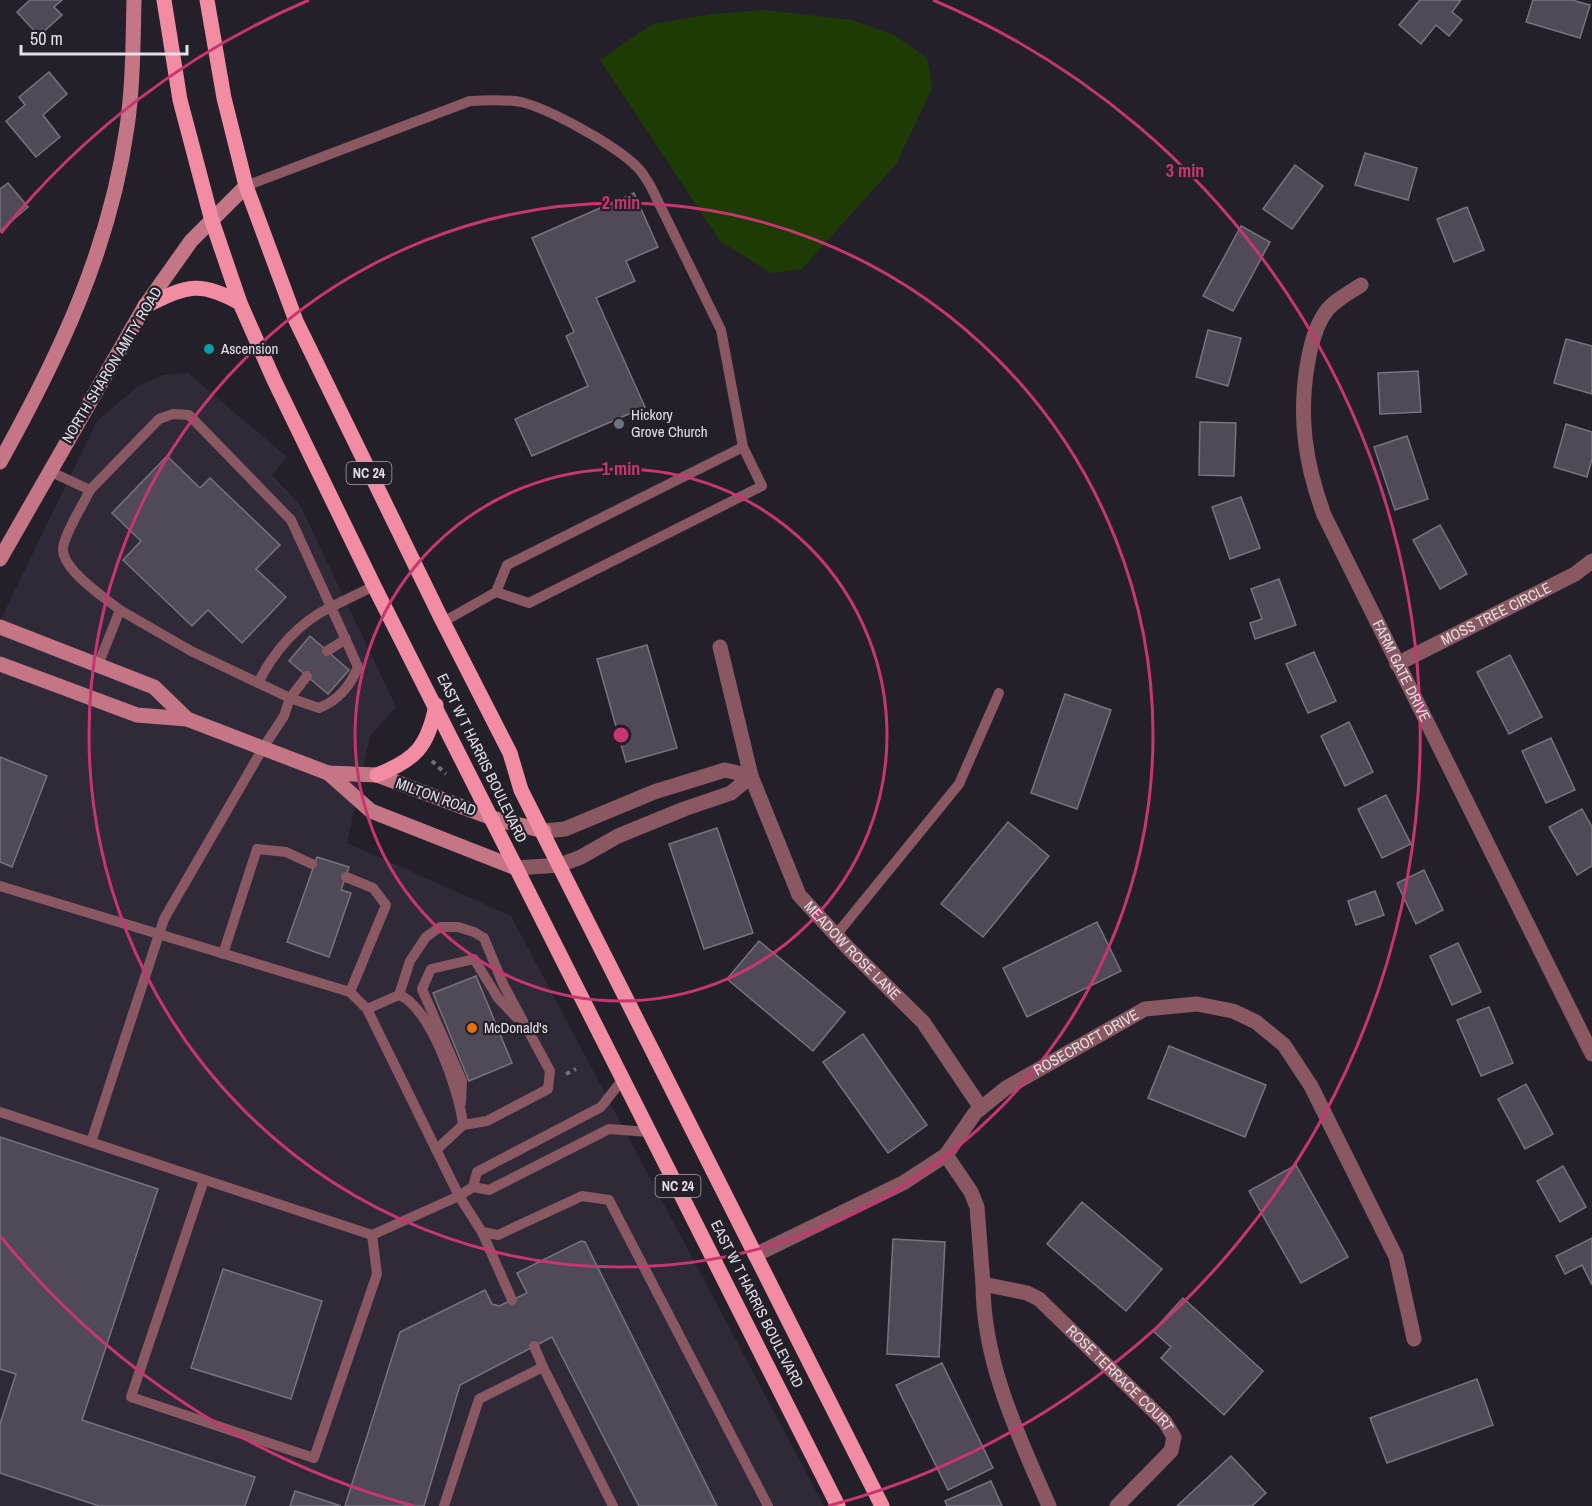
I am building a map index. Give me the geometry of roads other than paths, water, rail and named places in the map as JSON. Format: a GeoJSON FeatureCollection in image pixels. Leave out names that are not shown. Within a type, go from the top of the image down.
{"type":"FeatureCollection","features":[{"type":"Feature","properties":{"kind":"main road","name":"EAST W T HARRIS BOULEVARD"},"geometry":{"type":"LineString","coordinates":[[164,0],[180,100],[212,221],[240,303],[274,380],[374,586],[838,1506]]}},
{"type":"Feature","properties":{"kind":"main road","name":"EAST W T HARRIS BOULEVARD"},"geometry":{"type":"LineString","coordinates":[[207,0],[224,98],[246,186],[296,321],[443,622],[510,753],[521,790],[544,831],[754,1255],[882,1506]]}},
{"type":"Feature","properties":{"kind":"main road"},"geometry":{"type":"LineString","coordinates":[[144,306],[169,294],[204,287],[218,291],[240,303]]}},
{"type":"Feature","properties":{"kind":"main road"},"geometry":{"type":"LineString","coordinates":[[377,775],[408,761],[420,749],[433,724],[436,705]]}},
{"type":"Feature","properties":{"kind":"street"},"geometry":{"type":"LineString","coordinates":[[0,462],[59,352],[101,244],[128,126],[134,0]]}},
{"type":"Feature","properties":{"kind":"street","name":"NORTH SHARON AMITY ROAD"},"geometry":{"type":"LineString","coordinates":[[0,560],[144,306],[191,241],[246,186]]}},
{"type":"Feature","properties":{"kind":"street","name":"FARM GATE DRIVE"},"geometry":{"type":"LineString","coordinates":[[1361,285],[1333,304],[1318,323],[1304,384],[1302,421],[1311,478],[1324,515],[1592,1054]]}},
{"type":"Feature","properties":{"kind":"street","name":"MOSS TREE CIRCLE"},"geometry":{"type":"LineString","coordinates":[[1397,664],[1575,574],[1592,561]]}},
{"type":"Feature","properties":{"kind":"street","name":"MILTON ROAD"},"geometry":{"type":"LineString","coordinates":[[0,627],[154,687],[187,719]]}},
{"type":"Feature","properties":{"kind":"street","name":"MEADOW ROSE LANE"},"geometry":{"type":"LineString","coordinates":[[720,646],[751,776],[799,895],[923,1022],[981,1108]]}},
{"type":"Feature","properties":{"kind":"street","name":"MILTON ROAD"},"geometry":{"type":"LineString","coordinates":[[0,664],[136,715],[187,719],[328,773],[377,775],[492,818],[544,831]]}},
{"type":"Feature","properties":{"kind":"street"},"geometry":{"type":"LineString","coordinates":[[544,831],[565,829],[654,792],[725,770],[751,776]]}},
{"type":"Feature","properties":{"kind":"street","name":"MILTON ROAD"},"geometry":{"type":"LineString","coordinates":[[328,773],[371,811],[516,868]]}},
{"type":"Feature","properties":{"kind":"street"},"geometry":{"type":"LineString","coordinates":[[516,868],[560,865],[581,857],[618,836],[684,808],[731,793],[751,776]]}},
{"type":"Feature","properties":{"kind":"street","name":"ROSECROFT DRIVE"},"geometry":{"type":"LineString","coordinates":[[754,1255],[903,1183],[946,1155],[981,1108],[1005,1088],[1145,1010],[1197,1004],[1233,1011],[1256,1022],[1284,1045],[1317,1097],[1396,1257],[1414,1339]]}},
{"type":"Feature","properties":{"kind":"street"},"geometry":{"type":"LineString","coordinates":[[946,1155],[971,1192],[977,1207],[985,1332],[1015,1429],[1049,1506]]}},
{"type":"Feature","properties":{"kind":"street","name":"ROSE TERRACE COURT"},"geometry":{"type":"LineString","coordinates":[[983,1284],[1027,1293],[1039,1299],[1165,1422],[1174,1437],[1171,1451],[1117,1506]]}},
{"type":"Feature","properties":{"kind":"lane"},"geometry":{"type":"LineString","coordinates":[[246,186],[470,101],[504,100],[546,110],[624,155],[639,168],[651,187],[722,330],[743,447],[762,486],[529,603],[496,592]]}},
{"type":"Feature","properties":{"kind":"lane"},"geometry":{"type":"LineString","coordinates":[[173,414],[189,415],[291,520],[331,607],[358,667],[351,684],[333,702],[319,708],[290,698],[191,651],[120,610],[78,575],[65,561],[63,548],[90,490],[159,419],[173,414]]}},
{"type":"Feature","properties":{"kind":"lane"},"geometry":{"type":"LineString","coordinates":[[443,622],[496,592],[507,565],[743,447]]}},
{"type":"Feature","properties":{"kind":"lane"},"geometry":{"type":"LineString","coordinates":[[49,471],[90,490]]}},
{"type":"Feature","properties":{"kind":"lane"},"geometry":{"type":"LineString","coordinates":[[258,683],[270,659],[312,616],[374,586]]}},
{"type":"Feature","properties":{"kind":"lane"},"geometry":{"type":"LineString","coordinates":[[98,665],[120,610]]}},
{"type":"Feature","properties":{"kind":"lane"},"geometry":{"type":"LineString","coordinates":[[327,651],[346,639]]}},
{"type":"Feature","properties":{"kind":"lane"},"geometry":{"type":"LineString","coordinates":[[91,1142],[158,934],[263,748],[284,716],[290,698],[307,676]]}},
{"type":"Feature","properties":{"kind":"lane"},"geometry":{"type":"LineString","coordinates":[[836,935],[959,784],[999,693]]}},
{"type":"Feature","properties":{"kind":"lane"},"geometry":{"type":"LineString","coordinates":[[223,954],[257,849],[286,852],[312,864]]}},
{"type":"Feature","properties":{"kind":"lane"},"geometry":{"type":"LineString","coordinates":[[345,877],[373,888],[386,905],[350,992]]}},
{"type":"Feature","properties":{"kind":"lane"},"geometry":{"type":"LineString","coordinates":[[0,886],[350,992],[367,1009],[459,1196],[482,1233],[512,1300]]}},
{"type":"Feature","properties":{"kind":"lane"},"geometry":{"type":"LineString","coordinates":[[399,995],[410,961],[426,937],[440,927],[458,927],[484,938],[526,1029],[550,1071],[548,1089],[487,1121],[463,1125],[436,1150]]}},
{"type":"Feature","properties":{"kind":"lane"},"geometry":{"type":"LineString","coordinates":[[463,1125],[462,1081],[422,989],[431,969],[474,959],[498,998],[526,1029]]}},
{"type":"Feature","properties":{"kind":"lane"},"geometry":{"type":"LineString","coordinates":[[367,1009],[399,995],[409,998],[438,1047],[461,1103]]}},
{"type":"Feature","properties":{"kind":"lane"},"geometry":{"type":"LineString","coordinates":[[0,1112],[372,1235],[459,1196],[473,1187],[477,1172],[601,1107],[623,1079]]}},
{"type":"Feature","properties":{"kind":"lane"},"geometry":{"type":"LineString","coordinates":[[473,1187],[489,1190],[609,1130],[649,1132]]}},
{"type":"Feature","properties":{"kind":"lane"},"geometry":{"type":"LineString","coordinates":[[204,1180],[131,1397],[314,1458],[377,1274],[372,1235]]}},
{"type":"Feature","properties":{"kind":"lane"},"geometry":{"type":"LineString","coordinates":[[482,1233],[498,1235],[582,1196],[609,1200],[768,1506]]}},
{"type":"Feature","properties":{"kind":"lane"},"geometry":{"type":"LineString","coordinates":[[534,1346],[613,1506]]}},
{"type":"Feature","properties":{"kind":"lane"},"geometry":{"type":"LineString","coordinates":[[444,1506],[479,1399],[543,1367]]}},
{"type":"Feature","properties":{"kind":"place","name":"Ascension"},"geometry":{"type":"Point","coordinates":[209,349]}},
{"type":"Feature","properties":{"kind":"place","name":"Hickory Grove Church"},"geometry":{"type":"Point","coordinates":[619,424]}},
{"type":"Feature","properties":{"kind":"place","name":"McDonald's"},"geometry":{"type":"Point","coordinates":[472,1028]}}]}
